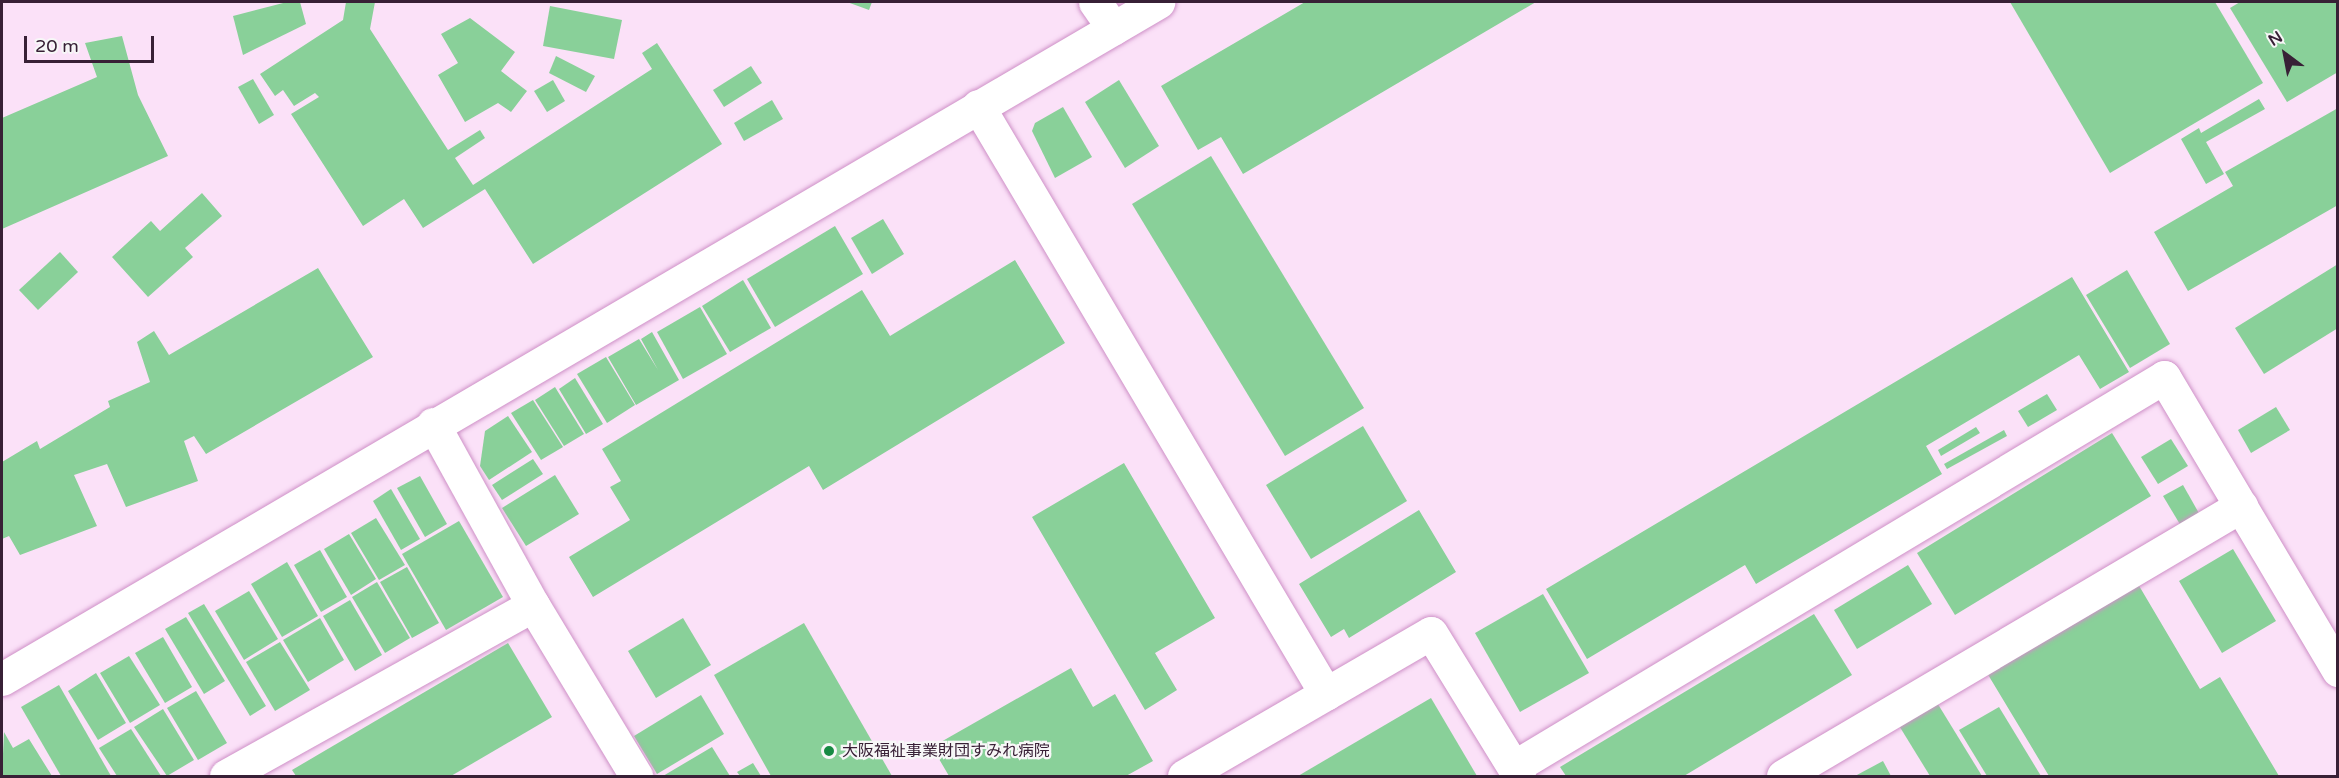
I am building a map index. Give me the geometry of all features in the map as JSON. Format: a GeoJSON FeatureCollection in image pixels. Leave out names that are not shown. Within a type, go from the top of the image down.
{"type":"FeatureCollection","features":[{"type":"Feature","properties":{"kind":"street"},"geometry":{"type":"LineString","coordinates":[[2,679],[978,106],[1104,15],[1158,2]]}},
{"type":"Feature","properties":{"kind":"street"},"geometry":{"type":"LineString","coordinates":[[978,106],[1326,694]]}},
{"type":"Feature","properties":{"kind":"street"},"geometry":{"type":"LineString","coordinates":[[1184,777],[1431,633],[1517,772],[2164,376],[2337,670]]}},
{"type":"Feature","properties":{"kind":"street"},"geometry":{"type":"LineString","coordinates":[[433,424],[533,605],[636,777]]}},
{"type":"Feature","properties":{"kind":"street"},"geometry":{"type":"LineString","coordinates":[[1783,777],[2241,506]]}},
{"type":"Feature","properties":{"kind":"street"},"geometry":{"type":"LineString","coordinates":[[225,777],[533,605]]}},
{"type":"Feature","properties":{"kind":"building"},"geometry":{"type":"Polygon","coordinates":[[[287,2],[300,2],[306,24],[243,55],[233,16],[287,2]]]}},
{"type":"Feature","properties":{"kind":"building"},"geometry":{"type":"Polygon","coordinates":[[[346,2],[375,2],[370,29],[448,150],[480,130],[485,138],[455,158],[473,185],[652,69],[642,53],[657,43],[722,144],[533,264],[485,189],[423,228],[404,199],[363,226],[291,114],[319,97],[315,93],[294,106],[283,90],[275,96],[260,74],[343,20],[346,2]]]}},
{"type":"Feature","properties":{"kind":"building"},"geometry":{"type":"Polygon","coordinates":[[[847,2],[872,2],[869,10],[847,2]]]}},
{"type":"Feature","properties":{"kind":"building"},"geometry":{"type":"Polygon","coordinates":[[[1305,2],[1536,2],[1243,174],[1221,137],[1198,150],[1161,86],[1305,2]]]}},
{"type":"Feature","properties":{"kind":"building"},"geometry":{"type":"Polygon","coordinates":[[[2010,2],[2215,2],[2263,83],[2110,173],[2010,2]]]}},
{"type":"Feature","properties":{"kind":"building"},"geometry":{"type":"Polygon","coordinates":[[[2240,2],[2338,2],[2338,72],[2287,102],[2230,8],[2240,2]]]}},
{"type":"Feature","properties":{"kind":"building"},"geometry":{"type":"Polygon","coordinates":[[[550,6],[622,20],[614,59],[543,46],[550,6]]]}},
{"type":"Feature","properties":{"kind":"building"},"geometry":{"type":"Polygon","coordinates":[[[470,18],[515,52],[501,71],[527,91],[511,112],[498,103],[465,122],[438,75],[458,63],[441,34],[470,18]]]}},
{"type":"Feature","properties":{"kind":"building"},"geometry":{"type":"Polygon","coordinates":[[[122,36],[138,95],[168,156],[2,229],[2,118],[97,77],[85,43],[122,36]]]}},
{"type":"Feature","properties":{"kind":"building"},"geometry":{"type":"Polygon","coordinates":[[[556,56],[595,76],[586,92],[549,73],[556,56]]]}},
{"type":"Feature","properties":{"kind":"building"},"geometry":{"type":"Polygon","coordinates":[[[751,66],[762,83],[724,107],[713,90],[751,66]]]}},
{"type":"Feature","properties":{"kind":"building"},"geometry":{"type":"Polygon","coordinates":[[[253,79],[274,115],[259,124],[238,87],[253,79]]]}},
{"type":"Feature","properties":{"kind":"building"},"geometry":{"type":"Polygon","coordinates":[[[553,80],[565,101],[547,112],[534,91],[553,80]]]}},
{"type":"Feature","properties":{"kind":"building"},"geometry":{"type":"Polygon","coordinates":[[[1119,80],[1159,146],[1125,168],[1085,102],[1119,80]]]}},
{"type":"Feature","properties":{"kind":"building"},"geometry":{"type":"Polygon","coordinates":[[[2259,99],[2265,109],[2206,142],[2224,174],[2206,184],[2181,139],[2199,128],[2201,133],[2259,99]]]}},
{"type":"Feature","properties":{"kind":"building"},"geometry":{"type":"Polygon","coordinates":[[[772,100],[783,119],[744,141],[734,123],[772,100]]]}},
{"type":"Feature","properties":{"kind":"building"},"geometry":{"type":"Polygon","coordinates":[[[1063,107],[1092,157],[1055,178],[1032,131],[1035,123],[1063,107]]]}},
{"type":"Feature","properties":{"kind":"building"},"geometry":{"type":"Polygon","coordinates":[[[2338,108],[2338,205],[2188,291],[2154,232],[2233,186],[2225,172],[2338,108]]]}},
{"type":"Feature","properties":{"kind":"building"},"geometry":{"type":"Polygon","coordinates":[[[1211,156],[1364,408],[1285,456],[1132,204],[1211,156]]]}},
{"type":"Feature","properties":{"kind":"building"},"geometry":{"type":"Polygon","coordinates":[[[202,193],[222,216],[185,248],[193,257],[148,297],[112,257],[151,221],[160,231],[202,193]]]}},
{"type":"Feature","properties":{"kind":"building"},"geometry":{"type":"Polygon","coordinates":[[[883,219],[904,254],[872,274],[851,238],[883,219]]]}},
{"type":"Feature","properties":{"kind":"building"},"geometry":{"type":"Polygon","coordinates":[[[835,226],[863,274],[775,327],[747,279],[835,226]]]}},
{"type":"Feature","properties":{"kind":"building"},"geometry":{"type":"Polygon","coordinates":[[[60,252],[78,272],[38,310],[19,290],[60,252]]]}},
{"type":"Feature","properties":{"kind":"building"},"geometry":{"type":"Polygon","coordinates":[[[1015,260],[1065,343],[823,490],[809,466],[593,597],[569,557],[630,520],[610,487],[621,481],[602,449],[862,290],[890,336],[1015,260]]]}},
{"type":"Feature","properties":{"kind":"building"},"geometry":{"type":"Polygon","coordinates":[[[2338,264],[2338,328],[2264,374],[2235,328],[2338,264]]]}},
{"type":"Feature","properties":{"kind":"building"},"geometry":{"type":"Polygon","coordinates":[[[318,268],[373,357],[206,454],[194,436],[184,441],[198,481],[126,507],[107,464],[74,475],[97,526],[20,555],[9,536],[2,539],[2,462],[37,441],[40,449],[110,407],[108,401],[150,382],[137,342],[154,331],[169,355],[318,268]]]}},
{"type":"Feature","properties":{"kind":"building"},"geometry":{"type":"Polygon","coordinates":[[[2127,270],[2170,344],[2130,368],[2086,295],[2127,270]]]}},
{"type":"Feature","properties":{"kind":"building"},"geometry":{"type":"Polygon","coordinates":[[[2072,277],[2129,372],[2100,389],[2079,355],[1926,446],[1942,474],[1756,584],[1745,565],[1587,659],[1546,589],[2072,277]]]}},
{"type":"Feature","properties":{"kind":"building"},"geometry":{"type":"Polygon","coordinates":[[[743,280],[771,328],[730,352],[702,306],[743,280]]]}},
{"type":"Feature","properties":{"kind":"building"},"geometry":{"type":"Polygon","coordinates":[[[700,307],[727,354],[683,379],[657,332],[700,307]]]}},
{"type":"Feature","properties":{"kind":"building"},"geometry":{"type":"Polygon","coordinates":[[[652,332],[679,380],[636,405],[608,357],[639,339],[658,370],[641,339],[652,332]]]}},
{"type":"Feature","properties":{"kind":"building"},"geometry":{"type":"Polygon","coordinates":[[[606,357],[635,405],[607,423],[577,374],[606,357]]]}},
{"type":"Feature","properties":{"kind":"building"},"geometry":{"type":"Polygon","coordinates":[[[575,378],[603,424],[586,434],[559,389],[575,378]]]}},
{"type":"Feature","properties":{"kind":"building"},"geometry":{"type":"Polygon","coordinates":[[[555,387],[584,434],[564,446],[535,400],[555,387]]]}},
{"type":"Feature","properties":{"kind":"building"},"geometry":{"type":"Polygon","coordinates":[[[2047,394],[2057,410],[2028,427],[2018,411],[2047,394]]]}},
{"type":"Feature","properties":{"kind":"building"},"geometry":{"type":"Polygon","coordinates":[[[533,400],[563,447],[541,460],[511,413],[533,400]]]}},
{"type":"Feature","properties":{"kind":"building"},"geometry":{"type":"Polygon","coordinates":[[[2276,407],[2290,430],[2251,453],[2238,430],[2276,407]]]}},
{"type":"Feature","properties":{"kind":"building"},"geometry":{"type":"Polygon","coordinates":[[[508,416],[532,452],[489,480],[480,466],[485,431],[508,416]]]}},
{"type":"Feature","properties":{"kind":"building"},"geometry":{"type":"Polygon","coordinates":[[[1363,426],[1407,501],[1311,559],[1266,485],[1363,426]]]}},
{"type":"Feature","properties":{"kind":"building"},"geometry":{"type":"Polygon","coordinates":[[[1976,427],[1980,433],[1941,456],[1938,450],[1976,427]]]}},
{"type":"Feature","properties":{"kind":"building"},"geometry":{"type":"Polygon","coordinates":[[[2004,430],[2007,436],[1947,469],[1944,464],[2004,430]]]}},
{"type":"Feature","properties":{"kind":"building"},"geometry":{"type":"Polygon","coordinates":[[[2112,433],[2151,496],[1955,615],[1917,553],[2112,433]]]}},
{"type":"Feature","properties":{"kind":"building"},"geometry":{"type":"Polygon","coordinates":[[[2171,439],[2188,466],[2158,484],[2141,457],[2171,439]]]}},
{"type":"Feature","properties":{"kind":"building"},"geometry":{"type":"Polygon","coordinates":[[[533,459],[543,474],[502,500],[492,485],[533,459]]]}},
{"type":"Feature","properties":{"kind":"building"},"geometry":{"type":"Polygon","coordinates":[[[1124,463],[1215,618],[1155,653],[1177,690],[1145,710],[1032,517],[1124,463]]]}},
{"type":"Feature","properties":{"kind":"building"},"geometry":{"type":"Polygon","coordinates":[[[555,475],[579,514],[526,546],[502,508],[555,475]]]}},
{"type":"Feature","properties":{"kind":"building"},"geometry":{"type":"Polygon","coordinates":[[[420,476],[447,524],[425,537],[397,488],[420,476]]]}},
{"type":"Feature","properties":{"kind":"building"},"geometry":{"type":"Polygon","coordinates":[[[2183,485],[2200,515],[2181,526],[2163,496],[2183,485]]]}},
{"type":"Feature","properties":{"kind":"building"},"geometry":{"type":"Polygon","coordinates":[[[391,489],[420,539],[401,550],[373,501],[391,489]]]}},
{"type":"Feature","properties":{"kind":"building"},"geometry":{"type":"Polygon","coordinates":[[[1419,510],[1456,572],[1349,638],[1344,629],[1331,637],[1299,584],[1419,510]]]}},
{"type":"Feature","properties":{"kind":"building"},"geometry":{"type":"Polygon","coordinates":[[[376,518],[405,565],[379,580],[351,533],[376,518]]]}},
{"type":"Feature","properties":{"kind":"building"},"geometry":{"type":"Polygon","coordinates":[[[459,521],[503,597],[446,630],[402,554],[459,521]]]}},
{"type":"Feature","properties":{"kind":"building"},"geometry":{"type":"Polygon","coordinates":[[[349,534],[376,579],[351,595],[324,549],[349,534]]]}},
{"type":"Feature","properties":{"kind":"building"},"geometry":{"type":"Polygon","coordinates":[[[2233,549],[2276,621],[2222,653],[2179,581],[2233,549]]]}},
{"type":"Feature","properties":{"kind":"building"},"geometry":{"type":"Polygon","coordinates":[[[320,550],[347,597],[321,612],[294,565],[320,550]]]}},
{"type":"Feature","properties":{"kind":"building"},"geometry":{"type":"Polygon","coordinates":[[[287,562],[318,616],[282,637],[251,584],[287,562]]]}},
{"type":"Feature","properties":{"kind":"building"},"geometry":{"type":"Polygon","coordinates":[[[1908,565],[1932,604],[1857,649],[1834,610],[1908,565]]]}},
{"type":"Feature","properties":{"kind":"building"},"geometry":{"type":"Polygon","coordinates":[[[407,567],[439,623],[412,638],[380,582],[407,567]]]}},
{"type":"Feature","properties":{"kind":"building"},"geometry":{"type":"Polygon","coordinates":[[[377,582],[410,638],[385,653],[352,597],[377,582]]]}},
{"type":"Feature","properties":{"kind":"building"},"geometry":{"type":"Polygon","coordinates":[[[2138,584],[2200,689],[2220,677],[2279,776],[2049,776],[1987,673],[2138,584]]]}},
{"type":"Feature","properties":{"kind":"building"},"geometry":{"type":"Polygon","coordinates":[[[249,591],[278,639],[244,660],[215,611],[249,591]]]}},
{"type":"Feature","properties":{"kind":"building"},"geometry":{"type":"Polygon","coordinates":[[[1543,594],[1589,673],[1520,712],[1475,633],[1543,594]]]}},
{"type":"Feature","properties":{"kind":"building"},"geometry":{"type":"Polygon","coordinates":[[[350,600],[382,655],[355,671],[323,616],[350,600]]]}},
{"type":"Feature","properties":{"kind":"building"},"geometry":{"type":"Polygon","coordinates":[[[204,604],[266,706],[250,716],[188,613],[204,604]]]}},
{"type":"Feature","properties":{"kind":"building"},"geometry":{"type":"Polygon","coordinates":[[[1814,614],[1852,675],[1684,776],[1566,776],[1560,767],[1814,614]]]}},
{"type":"Feature","properties":{"kind":"building"},"geometry":{"type":"Polygon","coordinates":[[[186,617],[225,681],[204,694],[165,629],[186,617]]]}},
{"type":"Feature","properties":{"kind":"building"},"geometry":{"type":"Polygon","coordinates":[[[320,618],[344,660],[308,682],[283,640],[320,618]]]}},
{"type":"Feature","properties":{"kind":"building"},"geometry":{"type":"Polygon","coordinates":[[[683,618],[711,665],[656,698],[628,651],[683,618]]]}},
{"type":"Feature","properties":{"kind":"building"},"geometry":{"type":"Polygon","coordinates":[[[804,623],[892,776],[771,776],[714,675],[804,623]]]}},
{"type":"Feature","properties":{"kind":"building"},"geometry":{"type":"Polygon","coordinates":[[[163,637],[192,687],[165,703],[135,653],[163,637]]]}},
{"type":"Feature","properties":{"kind":"building"},"geometry":{"type":"Polygon","coordinates":[[[280,642],[310,690],[275,711],[246,662],[280,642]]]}},
{"type":"Feature","properties":{"kind":"building"},"geometry":{"type":"Polygon","coordinates":[[[508,643],[552,717],[451,776],[296,776],[292,770],[508,643]]]}},
{"type":"Feature","properties":{"kind":"building"},"geometry":{"type":"Polygon","coordinates":[[[129,656],[160,705],[130,723],[100,673],[129,656]]]}},
{"type":"Feature","properties":{"kind":"building"},"geometry":{"type":"Polygon","coordinates":[[[1071,668],[1093,707],[1115,694],[1153,761],[1126,776],[949,776],[932,747],[1071,668]]]}},
{"type":"Feature","properties":{"kind":"building"},"geometry":{"type":"Polygon","coordinates":[[[96,673],[126,723],[98,740],[68,691],[96,673]]]}},
{"type":"Feature","properties":{"kind":"building"},"geometry":{"type":"Polygon","coordinates":[[[59,685],[111,776],[61,776],[21,707],[59,685]]]}},
{"type":"Feature","properties":{"kind":"building"},"geometry":{"type":"Polygon","coordinates":[[[196,691],[227,743],[198,760],[167,708],[196,691]]]}},
{"type":"Feature","properties":{"kind":"building"},"geometry":{"type":"Polygon","coordinates":[[[701,695],[724,734],[657,774],[634,736],[701,695]]]}},
{"type":"Feature","properties":{"kind":"building"},"geometry":{"type":"Polygon","coordinates":[[[1431,698],[1477,776],[1298,776],[1431,698]]]}},
{"type":"Feature","properties":{"kind":"building"},"geometry":{"type":"Polygon","coordinates":[[[1936,701],[1982,776],[1930,776],[1898,724],[1936,701]]]}},
{"type":"Feature","properties":{"kind":"building"},"geometry":{"type":"Polygon","coordinates":[[[1999,707],[2041,776],[1987,776],[1959,730],[1999,707]]]}},
{"type":"Feature","properties":{"kind":"building"},"geometry":{"type":"Polygon","coordinates":[[[163,709],[194,760],[167,776],[134,727],[163,709]]]}},
{"type":"Feature","properties":{"kind":"building"},"geometry":{"type":"Polygon","coordinates":[[[131,729],[161,776],[117,776],[99,748],[131,729]]]}},
{"type":"Feature","properties":{"kind":"building"},"geometry":{"type":"Polygon","coordinates":[[[4,732],[13,748],[29,739],[52,776],[2,776],[4,732]]]}},
{"type":"Feature","properties":{"kind":"building"},"geometry":{"type":"Polygon","coordinates":[[[712,747],[730,776],[663,776],[712,747]]]}},
{"type":"Feature","properties":{"kind":"building"},"geometry":{"type":"Polygon","coordinates":[[[1883,761],[1891,776],[1855,776],[1883,761]]]}},
{"type":"Feature","properties":{"kind":"building"},"geometry":{"type":"Polygon","coordinates":[[[753,763],[761,776],[740,776],[737,772],[753,763]]]}},
{"type":"Feature","properties":{"kind":"place","name":"大阪福祉事業財団すみれ病院"},"geometry":{"type":"Point","coordinates":[829,751]}}]}
